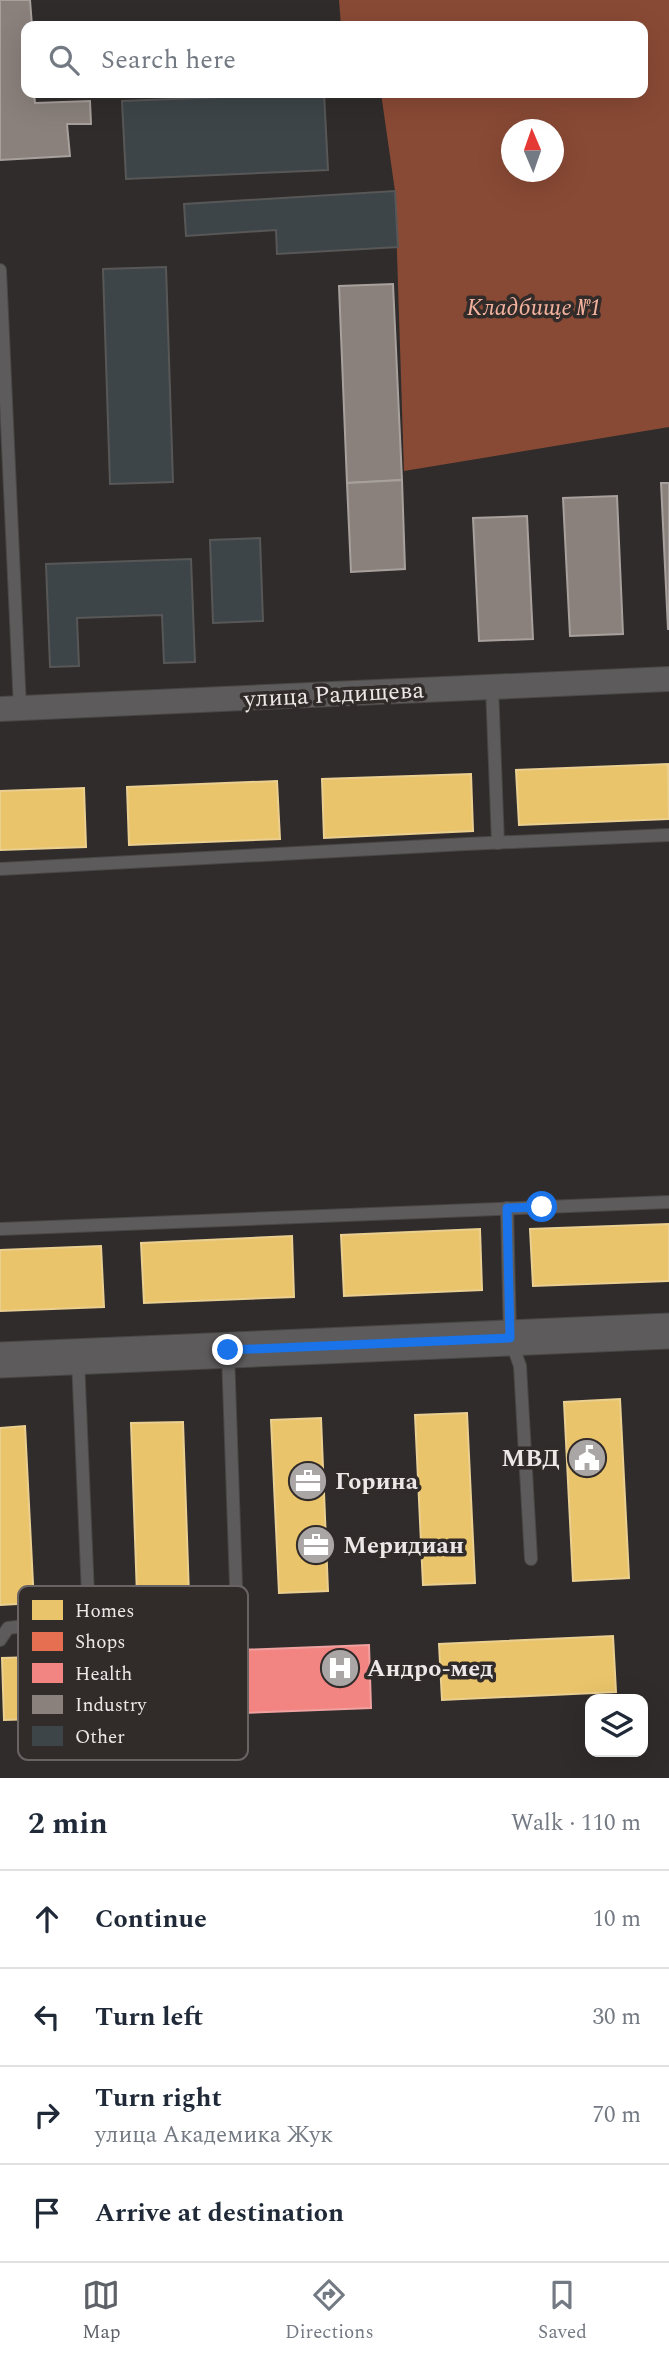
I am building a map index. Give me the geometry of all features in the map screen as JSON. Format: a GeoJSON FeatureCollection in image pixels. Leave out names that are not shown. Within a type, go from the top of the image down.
{"type":"FeatureCollection","features":[{"type":"Feature","properties":{"kind":"street","name":"улица Радищева"},"geometry":{"type":"LineString","coordinates":[[10,708],[669,679]]}},
{"type":"Feature","properties":{"kind":"street"},"geometry":{"type":"LineString","coordinates":[[0,1360],[669,1331]]}},
{"type":"Feature","properties":{"kind":"lane"},"geometry":{"type":"LineString","coordinates":[[0,270],[10,708]]}},
{"type":"Feature","properties":{"kind":"lane"},"geometry":{"type":"LineString","coordinates":[[492,687],[498,843]]}},
{"type":"Feature","properties":{"kind":"lane"},"geometry":{"type":"LineString","coordinates":[[0,869],[669,835]]}},
{"type":"Feature","properties":{"kind":"lane"},"geometry":{"type":"LineString","coordinates":[[0,1228],[669,1202]]}},
{"type":"Feature","properties":{"kind":"lane"},"geometry":{"type":"LineString","coordinates":[[507,1208],[510,1338],[520,1366],[531,1559]]}},
{"type":"Feature","properties":{"kind":"lane"},"geometry":{"type":"LineString","coordinates":[[228,1350],[235,1586]]}},
{"type":"Feature","properties":{"kind":"lane"},"geometry":{"type":"LineString","coordinates":[[78,1356],[88,1586]]}},
{"type":"Feature","properties":{"kind":"lane"},"geometry":{"type":"LineString","coordinates":[[0,1640],[8,1628],[18,1627]]}},
{"type":"Feature","properties":{"kind":"green space","name":"Кладбище №1"},"geometry":{"type":"Polygon","coordinates":[[[339,0],[669,0],[669,427],[404,471],[395,191],[382,98],[648,98],[648,21],[341,21],[339,0]]]}},
{"type":"Feature","properties":{"kind":"building: Homes"},"geometry":{"type":"Polygon","coordinates":[[[668,764],[669,819],[519,825],[516,770],[668,764]]]}},
{"type":"Feature","properties":{"kind":"building: Homes"},"geometry":{"type":"Polygon","coordinates":[[[471,774],[473,831],[324,838],[322,779],[471,774]]]}},
{"type":"Feature","properties":{"kind":"building: Homes"},"geometry":{"type":"Polygon","coordinates":[[[277,781],[280,839],[129,845],[127,787],[277,781]]]}},
{"type":"Feature","properties":{"kind":"building: Homes"},"geometry":{"type":"Polygon","coordinates":[[[84,788],[86,847],[0,850],[0,791],[84,788]]]}},
{"type":"Feature","properties":{"kind":"building: Homes"},"geometry":{"type":"Polygon","coordinates":[[[669,1224],[669,1281],[533,1286],[530,1229],[669,1224]]]}},
{"type":"Feature","properties":{"kind":"building: Homes"},"geometry":{"type":"Polygon","coordinates":[[[480,1229],[482,1290],[344,1296],[341,1235],[480,1229]]]}},
{"type":"Feature","properties":{"kind":"building: Homes"},"geometry":{"type":"Polygon","coordinates":[[[292,1236],[294,1297],[144,1303],[141,1243],[292,1236]]]}},
{"type":"Feature","properties":{"kind":"building: Homes"},"geometry":{"type":"Polygon","coordinates":[[[101,1246],[104,1307],[0,1311],[0,1250],[101,1246]]]}},
{"type":"Feature","properties":{"kind":"building: Homes"},"geometry":{"type":"Polygon","coordinates":[[[620,1399],[629,1578],[573,1581],[564,1402],[620,1399]]]}},
{"type":"Feature","properties":{"kind":"building: Homes"},"geometry":{"type":"Polygon","coordinates":[[[467,1413],[475,1583],[423,1585],[415,1415],[467,1413]]]}},
{"type":"Feature","properties":{"kind":"building: Homes"},"geometry":{"type":"Polygon","coordinates":[[[321,1418],[328,1591],[279,1593],[271,1420],[321,1418]]]}},
{"type":"Feature","properties":{"kind":"building: Homes"},"geometry":{"type":"Polygon","coordinates":[[[183,1422],[189,1586],[137,1586],[131,1423],[183,1422]]]}},
{"type":"Feature","properties":{"kind":"building: Homes"},"geometry":{"type":"Polygon","coordinates":[[[25,1426],[33,1586],[18,1586],[18,1604],[0,1605],[0,1428],[25,1426]]]}},
{"type":"Feature","properties":{"kind":"building: Homes"},"geometry":{"type":"Polygon","coordinates":[[[613,1636],[616,1692],[442,1700],[439,1644],[613,1636]]]}},
{"type":"Feature","properties":{"kind":"building: Homes"},"geometry":{"type":"Polygon","coordinates":[[[2,1658],[18,1658],[18,1720],[4,1720],[2,1658]]]}},
{"type":"Feature","properties":{"kind":"building: Health"},"geometry":{"type":"Polygon","coordinates":[[[369,1645],[371,1708],[248,1713],[248,1650],[369,1645]]]}},
{"type":"Feature","properties":{"kind":"building: Industry"},"geometry":{"type":"Polygon","coordinates":[[[0,0],[30,0],[32,21],[21,21],[21,98],[34,98],[35,103],[90,101],[91,124],[67,124],[70,156],[0,160],[0,0]]]}},
{"type":"Feature","properties":{"kind":"building: Industry"},"geometry":{"type":"Polygon","coordinates":[[[393,284],[402,480],[347,483],[339,286],[393,284]]]}},
{"type":"Feature","properties":{"kind":"building: Industry"},"geometry":{"type":"Polygon","coordinates":[[[402,480],[405,569],[351,572],[347,483],[402,480]]]}},
{"type":"Feature","properties":{"kind":"building: Industry"},"geometry":{"type":"Polygon","coordinates":[[[661,483],[669,483],[669,629],[668,629],[661,483]]]}},
{"type":"Feature","properties":{"kind":"building: Industry"},"geometry":{"type":"Polygon","coordinates":[[[617,496],[623,634],[570,636],[563,498],[617,496]]]}},
{"type":"Feature","properties":{"kind":"building: Industry"},"geometry":{"type":"Polygon","coordinates":[[[527,516],[533,639],[479,641],[473,518],[527,516]]]}},
{"type":"Feature","properties":{"kind":"building: Other"},"geometry":{"type":"Polygon","coordinates":[[[324,98],[328,170],[126,179],[122,101],[324,98]]]}},
{"type":"Feature","properties":{"kind":"building: Other"},"geometry":{"type":"Polygon","coordinates":[[[395,191],[398,247],[277,254],[276,230],[186,236],[184,204],[395,191]]]}},
{"type":"Feature","properties":{"kind":"building: Other"},"geometry":{"type":"Polygon","coordinates":[[[166,267],[173,482],[110,484],[103,269],[166,267]]]}},
{"type":"Feature","properties":{"kind":"building: Other"},"geometry":{"type":"Polygon","coordinates":[[[260,538],[263,621],[213,623],[210,540],[260,538]]]}},
{"type":"Feature","properties":{"kind":"building: Other"},"geometry":{"type":"Polygon","coordinates":[[[191,559],[195,662],[164,663],[162,615],[77,618],[79,666],[50,667],[46,564],[191,559]]]}},
{"type":"Feature","properties":{"kind":"place","name":"МВД"},"geometry":{"type":"Point","coordinates":[587,1458]}},
{"type":"Feature","properties":{"kind":"place","name":"Горина"},"geometry":{"type":"Point","coordinates":[308,1481]}},
{"type":"Feature","properties":{"kind":"place","name":"Меридиан"},"geometry":{"type":"Point","coordinates":[316,1545]}},
{"type":"Feature","properties":{"kind":"place","name":"Андро-мед"},"geometry":{"type":"Point","coordinates":[340,1668]}},
{"type":"Feature","properties":{"kind":"route"},"geometry":{"type":"LineString","coordinates":[[228,1350],[510,1338],[507,1208],[542,1207]]}}]}
